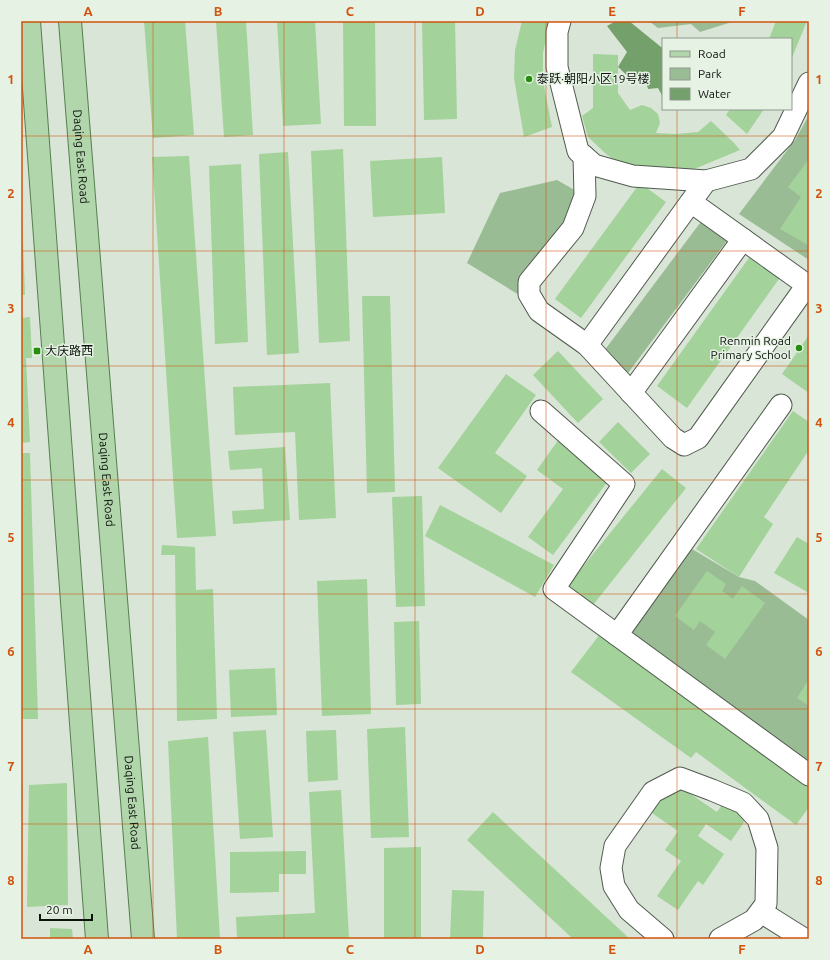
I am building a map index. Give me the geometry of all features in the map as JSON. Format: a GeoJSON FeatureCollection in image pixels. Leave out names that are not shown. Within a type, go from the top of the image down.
{"type":"FeatureCollection","features":[{"type":"Feature","properties":{"kind":"main road"},"geometry":{"type":"LineString","coordinates":[[28,21],[96,939]]}},
{"type":"Feature","properties":{"kind":"main road","name":"Daqing East Road"},"geometry":{"type":"LineString","coordinates":[[70,21],[143,939]]}},
{"type":"Feature","properties":{"kind":"lane"},"geometry":{"type":"LineString","coordinates":[[560,21],[557,32],[557,67],[578,151],[594,165],[633,176],[706,181],[751,169],[783,137],[809,83]]}},
{"type":"Feature","properties":{"kind":"lane"},"geometry":{"type":"LineString","coordinates":[[584,156],[585,196],[573,228],[530,282],[529,294],[539,311],[587,345],[673,438],[684,445],[698,438],[807,285],[691,202]]}},
{"type":"Feature","properties":{"kind":"lane"},"geometry":{"type":"LineString","coordinates":[[587,345],[706,181]]}},
{"type":"Feature","properties":{"kind":"lane"},"geometry":{"type":"LineString","coordinates":[[631,393],[743,240]]}},
{"type":"Feature","properties":{"kind":"lane"},"geometry":{"type":"LineString","coordinates":[[617,635],[781,405]]}},
{"type":"Feature","properties":{"kind":"lane"},"geometry":{"type":"LineString","coordinates":[[541,411],[624,484],[554,589],[809,775]]}},
{"type":"Feature","properties":{"kind":"lane"},"geometry":{"type":"LineString","coordinates":[[663,939],[629,910],[614,886],[611,868],[615,846],[653,792],[680,778],[742,803],[758,819],[767,848],[766,904],[754,920],[720,939]]}},
{"type":"Feature","properties":{"kind":"lane"},"geometry":{"type":"LineString","coordinates":[[760,912],[804,939]]}},
{"type":"Feature","properties":{"kind":"green space"},"geometry":{"type":"Polygon","coordinates":[[[649,21],[735,21],[700,32],[691,24],[658,28],[649,21]]]}},
{"type":"Feature","properties":{"kind":"green space"},"geometry":{"type":"Polygon","coordinates":[[[809,115],[809,260],[739,214],[795,140],[809,115]]]}},
{"type":"Feature","properties":{"kind":"green space"},"geometry":{"type":"Polygon","coordinates":[[[557,180],[585,196],[529,301],[467,263],[500,193],[557,180]]]}},
{"type":"Feature","properties":{"kind":"green space"},"geometry":{"type":"Polygon","coordinates":[[[703,219],[729,238],[628,373],[610,359],[604,351],[703,219]]]}},
{"type":"Feature","properties":{"kind":"green space"},"geometry":{"type":"Polygon","coordinates":[[[682,543],[739,577],[755,581],[809,620],[809,775],[617,635],[682,543]]]}},
{"type":"Feature","properties":{"kind":"water"},"geometry":{"type":"Polygon","coordinates":[[[616,21],[629,21],[662,47],[662,95],[658,88],[648,89],[646,81],[641,78],[632,80],[618,67],[627,52],[607,26],[616,21]]]}},
{"type":"Feature","properties":{"kind":"building"},"geometry":{"type":"Polygon","coordinates":[[[144,21],[185,21],[194,135],[153,138],[144,21]]]}},
{"type":"Feature","properties":{"kind":"building"},"geometry":{"type":"Polygon","coordinates":[[[216,21],[246,21],[253,135],[224,137],[216,21]]]}},
{"type":"Feature","properties":{"kind":"building"},"geometry":{"type":"Polygon","coordinates":[[[277,21],[315,21],[321,124],[283,126],[277,21]]]}},
{"type":"Feature","properties":{"kind":"building"},"geometry":{"type":"Polygon","coordinates":[[[343,21],[375,21],[376,126],[344,126],[343,21]]]}},
{"type":"Feature","properties":{"kind":"building"},"geometry":{"type":"Polygon","coordinates":[[[422,21],[455,21],[457,119],[424,120],[422,21]]]}},
{"type":"Feature","properties":{"kind":"building","name":"泰跃·朝阳小区19号楼"},"geometry":{"type":"Polygon","coordinates":[[[522,21],[550,21],[543,53],[543,81],[552,127],[524,137],[514,78],[515,50],[522,21]]]}},
{"type":"Feature","properties":{"kind":"building"},"geometry":{"type":"Polygon","coordinates":[[[776,21],[807,21],[792,58],[792,38],[769,38],[776,21]]]}},
{"type":"Feature","properties":{"kind":"building"},"geometry":{"type":"Polygon","coordinates":[[[593,54],[618,55],[618,93],[630,110],[642,105],[651,108],[658,114],[660,123],[656,133],[676,134],[698,132],[711,121],[740,150],[687,172],[621,165],[605,153],[588,137],[582,116],[593,108],[593,54]]]}},
{"type":"Feature","properties":{"kind":"building"},"geometry":{"type":"Polygon","coordinates":[[[729,110],[763,110],[747,134],[726,115],[729,110]]]}},
{"type":"Feature","properties":{"kind":"building"},"geometry":{"type":"Polygon","coordinates":[[[343,149],[350,341],[319,343],[311,151],[343,149]]]}},
{"type":"Feature","properties":{"kind":"building"},"geometry":{"type":"Polygon","coordinates":[[[288,152],[299,353],[267,355],[259,154],[288,152]]]}},
{"type":"Feature","properties":{"kind":"building"},"geometry":{"type":"Polygon","coordinates":[[[189,156],[216,536],[177,538],[152,157],[189,156]]]}},
{"type":"Feature","properties":{"kind":"building"},"geometry":{"type":"Polygon","coordinates":[[[442,157],[445,213],[373,217],[370,161],[442,157]]]}},
{"type":"Feature","properties":{"kind":"building"},"geometry":{"type":"Polygon","coordinates":[[[809,159],[808,245],[780,229],[801,197],[788,187],[809,159]]]}},
{"type":"Feature","properties":{"kind":"building"},"geometry":{"type":"Polygon","coordinates":[[[241,164],[248,342],[215,344],[209,166],[241,164]]]}},
{"type":"Feature","properties":{"kind":"building"},"geometry":{"type":"Polygon","coordinates":[[[640,183],[666,202],[581,318],[555,299],[640,183]]]}},
{"type":"Feature","properties":{"kind":"building"},"geometry":{"type":"Polygon","coordinates":[[[22,213],[25,295],[21,295],[22,213]]]}},
{"type":"Feature","properties":{"kind":"building"},"geometry":{"type":"Polygon","coordinates":[[[751,255],[781,276],[687,408],[657,386],[751,255]]]}},
{"type":"Feature","properties":{"kind":"building"},"geometry":{"type":"Polygon","coordinates":[[[362,296],[390,296],[395,492],[367,493],[362,296]]]}},
{"type":"Feature","properties":{"kind":"building"},"geometry":{"type":"Polygon","coordinates":[[[30,317],[32,358],[26,358],[30,442],[21,443],[21,318],[30,317]]]}},
{"type":"Feature","properties":{"kind":"building"},"geometry":{"type":"Polygon","coordinates":[[[809,335],[809,393],[782,374],[809,335]]]}},
{"type":"Feature","properties":{"kind":"building"},"geometry":{"type":"Polygon","coordinates":[[[558,351],[603,399],[578,423],[533,375],[558,351]]]}},
{"type":"Feature","properties":{"kind":"building"},"geometry":{"type":"Polygon","coordinates":[[[506,374],[536,395],[495,453],[527,476],[501,513],[438,468],[506,374]]]}},
{"type":"Feature","properties":{"kind":"building"},"geometry":{"type":"Polygon","coordinates":[[[330,383],[336,518],[299,520],[295,432],[235,435],[233,387],[330,383]]]}},
{"type":"Feature","properties":{"kind":"building"},"geometry":{"type":"Polygon","coordinates":[[[793,411],[809,422],[809,450],[764,517],[773,524],[739,577],[696,549],[793,411]]]}},
{"type":"Feature","properties":{"kind":"building"},"geometry":{"type":"Polygon","coordinates":[[[618,422],[650,454],[631,473],[599,442],[618,422]]]}},
{"type":"Feature","properties":{"kind":"building"},"geometry":{"type":"Polygon","coordinates":[[[559,439],[611,477],[553,555],[528,537],[563,489],[537,470],[559,439]]]}},
{"type":"Feature","properties":{"kind":"building"},"geometry":{"type":"Polygon","coordinates":[[[285,447],[290,520],[233,524],[232,511],[264,509],[262,468],[230,470],[228,451],[285,447]]]}},
{"type":"Feature","properties":{"kind":"building"},"geometry":{"type":"Polygon","coordinates":[[[21,453],[30,453],[38,719],[21,719],[21,453]]]}},
{"type":"Feature","properties":{"kind":"building"},"geometry":{"type":"Polygon","coordinates":[[[662,469],[686,488],[593,605],[568,585],[662,469]]]}},
{"type":"Feature","properties":{"kind":"building"},"geometry":{"type":"Polygon","coordinates":[[[422,496],[425,606],[396,607],[392,497],[422,496]]]}},
{"type":"Feature","properties":{"kind":"building"},"geometry":{"type":"Polygon","coordinates":[[[440,505],[554,565],[535,597],[425,536],[440,505]]]}},
{"type":"Feature","properties":{"kind":"building"},"geometry":{"type":"Polygon","coordinates":[[[797,537],[809,544],[809,593],[774,573],[797,537]]]}},
{"type":"Feature","properties":{"kind":"building"},"geometry":{"type":"Polygon","coordinates":[[[162,545],[195,547],[196,590],[213,589],[217,719],[177,721],[175,555],[161,555],[162,545]]]}},
{"type":"Feature","properties":{"kind":"building"},"geometry":{"type":"Polygon","coordinates":[[[707,571],[726,584],[722,591],[733,599],[742,586],[765,603],[725,659],[706,645],[715,632],[700,621],[694,630],[675,616],[707,571]]]}},
{"type":"Feature","properties":{"kind":"building"},"geometry":{"type":"Polygon","coordinates":[[[367,579],[371,714],[322,716],[317,581],[367,579]]]}},
{"type":"Feature","properties":{"kind":"building"},"geometry":{"type":"Polygon","coordinates":[[[419,621],[421,704],[396,705],[394,622],[419,621]]]}},
{"type":"Feature","properties":{"kind":"building"},"geometry":{"type":"Polygon","coordinates":[[[600,634],[809,786],[809,807],[796,825],[696,752],[691,758],[571,672],[600,634]]]}},
{"type":"Feature","properties":{"kind":"building"},"geometry":{"type":"Polygon","coordinates":[[[275,668],[277,715],[231,717],[229,670],[275,668]]]}},
{"type":"Feature","properties":{"kind":"building"},"geometry":{"type":"Polygon","coordinates":[[[809,679],[809,706],[797,698],[809,679]]]}},
{"type":"Feature","properties":{"kind":"building"},"geometry":{"type":"Polygon","coordinates":[[[405,727],[409,837],[371,838],[367,729],[405,727]]]}},
{"type":"Feature","properties":{"kind":"building"},"geometry":{"type":"Polygon","coordinates":[[[266,730],[273,837],[240,839],[233,732],[266,730]]]}},
{"type":"Feature","properties":{"kind":"building"},"geometry":{"type":"Polygon","coordinates":[[[336,730],[338,780],[308,782],[306,731],[336,730]]]}},
{"type":"Feature","properties":{"kind":"building"},"geometry":{"type":"Polygon","coordinates":[[[208,737],[220,939],[177,939],[168,741],[208,737]]]}},
{"type":"Feature","properties":{"kind":"building"},"geometry":{"type":"Polygon","coordinates":[[[673,782],[717,812],[726,799],[749,815],[731,841],[706,824],[698,836],[724,854],[703,885],[698,881],[678,910],[657,896],[681,861],[665,850],[678,831],[652,813],[673,782]]]}},
{"type":"Feature","properties":{"kind":"building"},"geometry":{"type":"Polygon","coordinates":[[[67,783],[68,905],[27,907],[29,785],[67,783]]]}},
{"type":"Feature","properties":{"kind":"building"},"geometry":{"type":"Polygon","coordinates":[[[21,786],[23,786],[22,815],[21,815],[21,786]]]}},
{"type":"Feature","properties":{"kind":"building"},"geometry":{"type":"Polygon","coordinates":[[[341,790],[349,939],[237,939],[236,917],[315,913],[309,792],[341,790]]]}},
{"type":"Feature","properties":{"kind":"building"},"geometry":{"type":"Polygon","coordinates":[[[493,812],[630,939],[573,939],[467,840],[493,812]]]}},
{"type":"Feature","properties":{"kind":"building"},"geometry":{"type":"Polygon","coordinates":[[[421,847],[421,939],[384,939],[384,848],[421,847]]]}},
{"type":"Feature","properties":{"kind":"building"},"geometry":{"type":"Polygon","coordinates":[[[306,851],[306,874],[279,874],[279,892],[230,893],[230,852],[306,851]]]}},
{"type":"Feature","properties":{"kind":"building"},"geometry":{"type":"Polygon","coordinates":[[[452,890],[484,891],[483,939],[450,939],[452,890]]]}},
{"type":"Feature","properties":{"kind":"building"},"geometry":{"type":"Polygon","coordinates":[[[50,928],[72,929],[73,939],[50,939],[50,928]]]}},
{"type":"Feature","properties":{"kind":"place","name":"泰跃·朝阳小区19号楼"},"geometry":{"type":"Point","coordinates":[529,79]}},
{"type":"Feature","properties":{"kind":"place","name":"Renmin Road Primary School"},"geometry":{"type":"Point","coordinates":[799,348]}},
{"type":"Feature","properties":{"kind":"place","name":"大庆路西"},"geometry":{"type":"Point","coordinates":[37,351]}}]}
